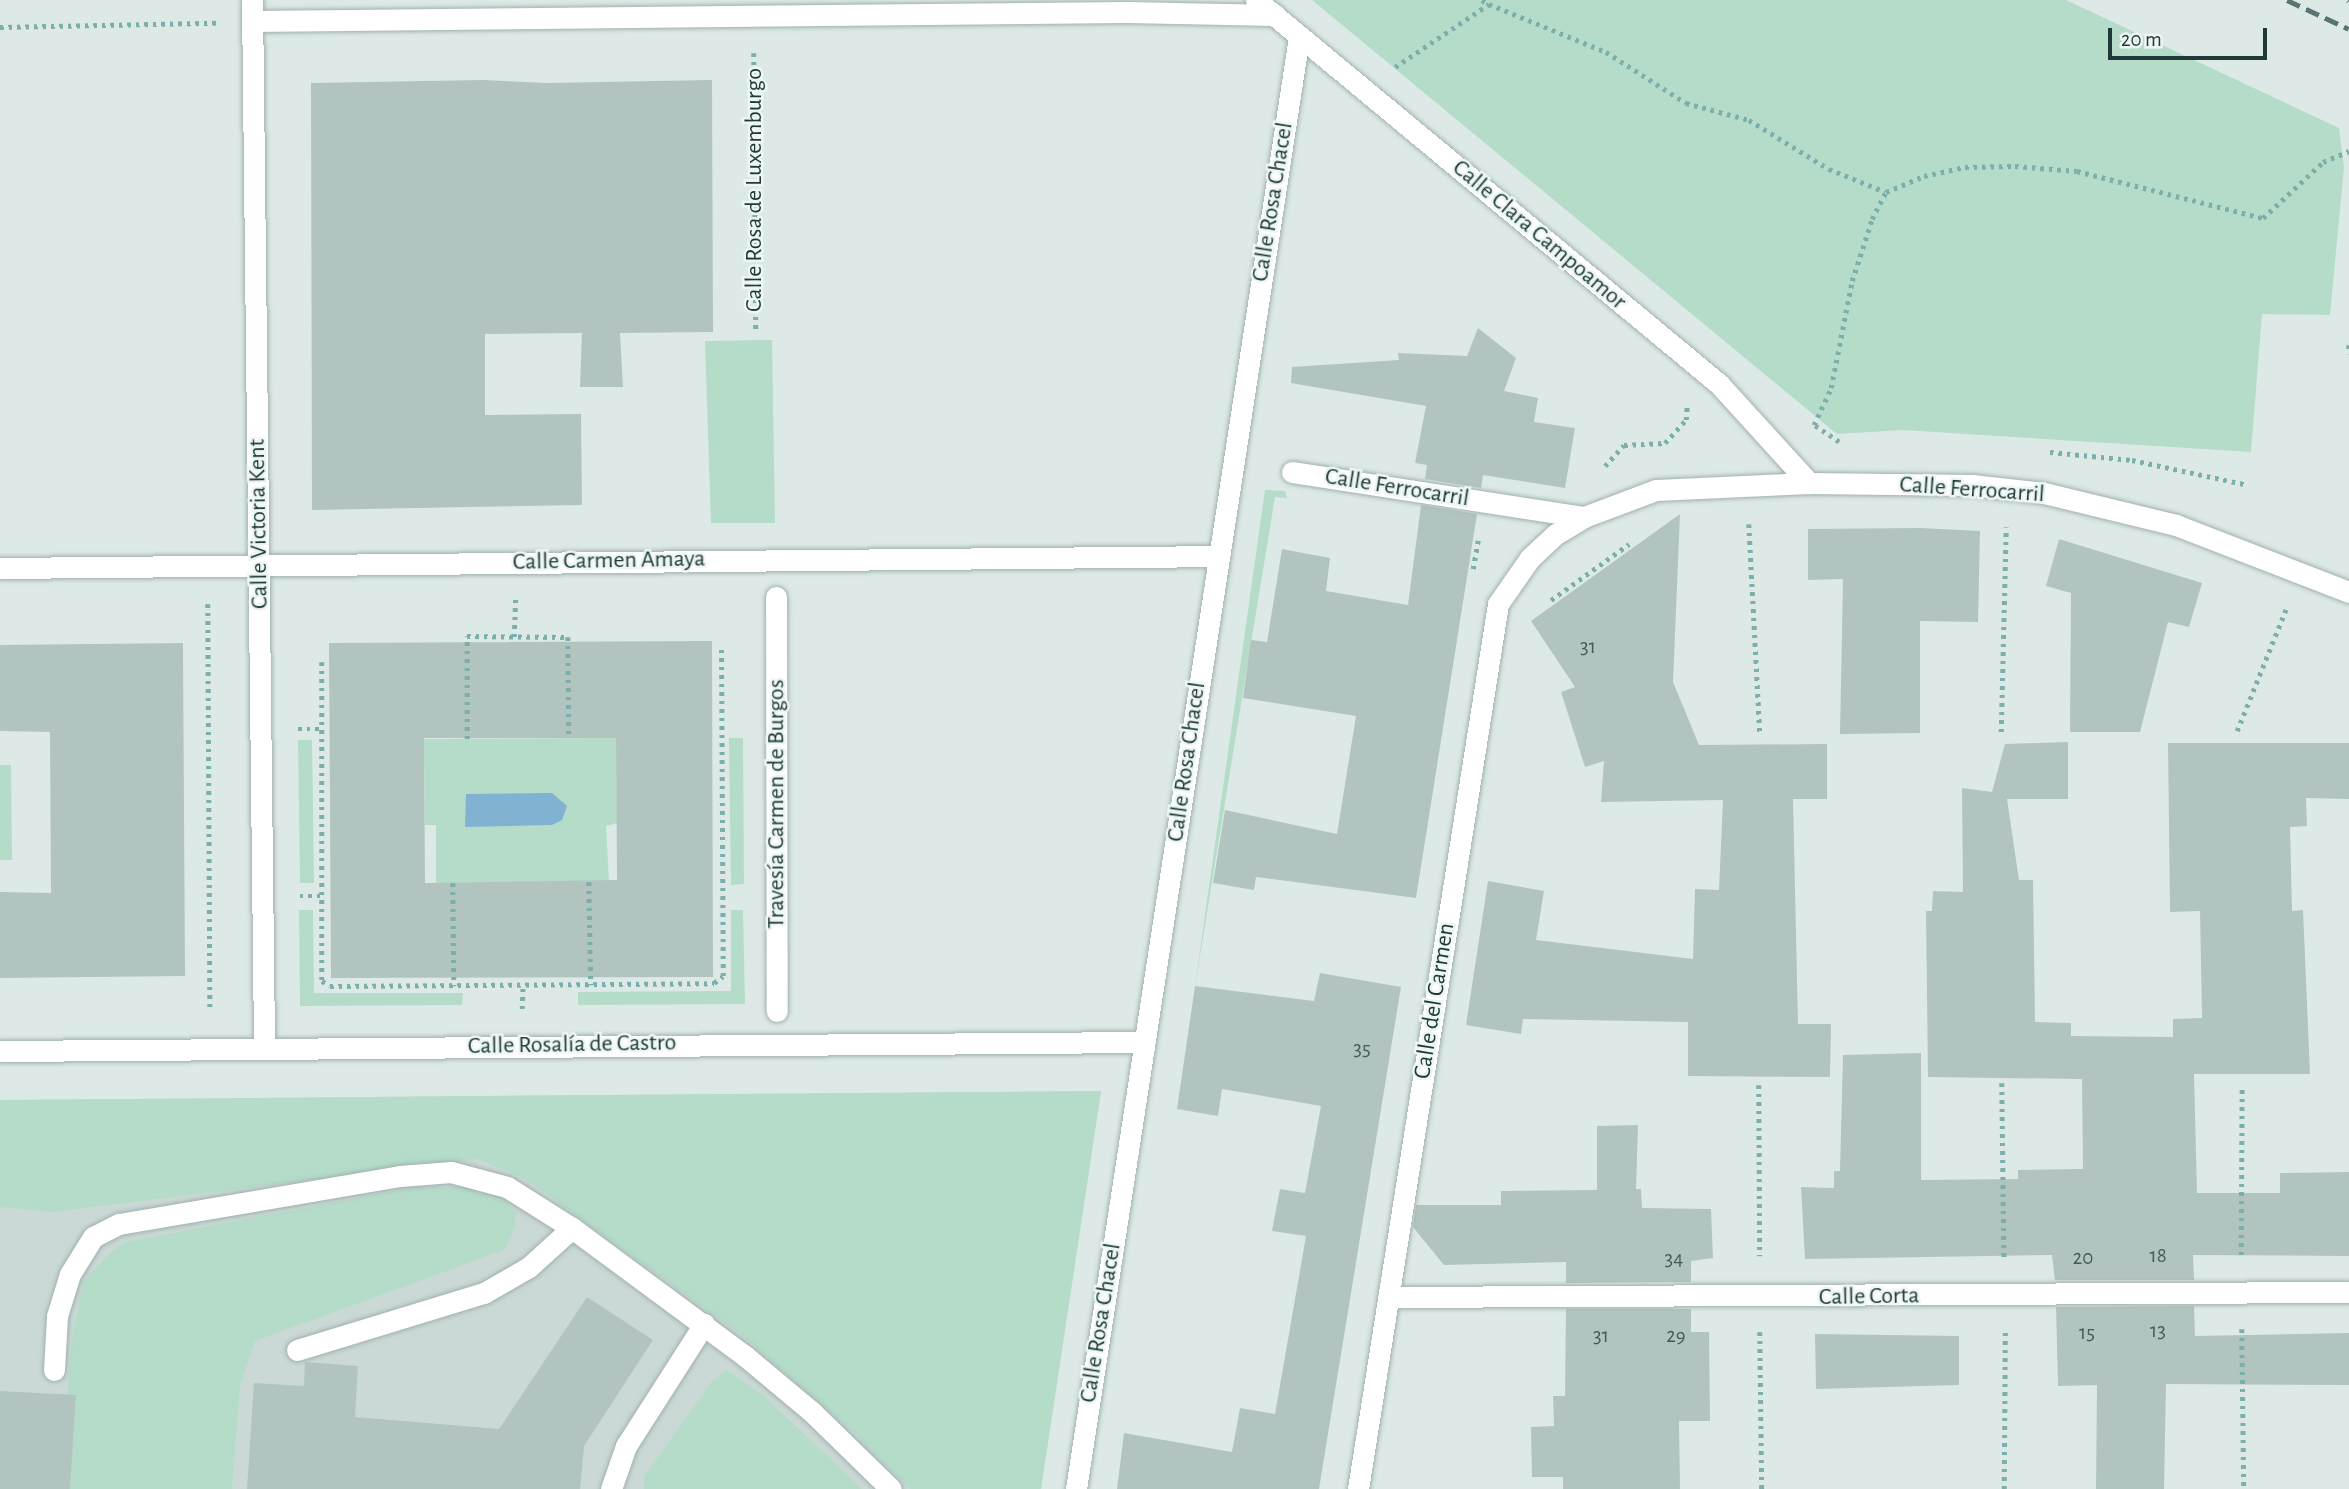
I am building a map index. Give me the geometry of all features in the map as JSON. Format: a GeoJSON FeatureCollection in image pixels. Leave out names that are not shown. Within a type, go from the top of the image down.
{"type":"FeatureCollection","features":[{"type":"Feature","properties":{"kind":"street","name":"Calle Clara Campoamor"},"geometry":{"type":"LineString","coordinates":[[1256,0],[1719,384],[1809,483]]}},
{"type":"Feature","properties":{"kind":"street"},"geometry":{"type":"LineString","coordinates":[[252,10],[1128,12],[1275,15]]}},
{"type":"Feature","properties":{"kind":"street","name":"Calle Victoria Kent"},"geometry":{"type":"LineString","coordinates":[[252,10],[264,1049]]}},
{"type":"Feature","properties":{"kind":"street","name":"Calle Rosa Chacel"},"geometry":{"type":"LineString","coordinates":[[1076,1489],[1217,556],[1299,36]]}},
{"type":"Feature","properties":{"kind":"street","name":"Calle Ferrocarril"},"geometry":{"type":"LineString","coordinates":[[1292,472],[1584,517]]}},
{"type":"Feature","properties":{"kind":"street","name":"Calle Ferrocarril"},"geometry":{"type":"LineString","coordinates":[[1556,534],[1584,517],[1656,489],[1809,483],[1972,485],[2045,493],[2176,526],[2349,592]]}},
{"type":"Feature","properties":{"kind":"street","name":"Calle del Carmen"},"geometry":{"type":"LineString","coordinates":[[1357,1489],[1498,604],[1530,558],[1556,534]]}},
{"type":"Feature","properties":{"kind":"street","name":"Calle Carmen Amaya"},"geometry":{"type":"LineString","coordinates":[[0,568],[1217,556]]}},
{"type":"Feature","properties":{"kind":"street","name":"Travesía Carmen de Burgos"},"geometry":{"type":"LineString","coordinates":[[776,597],[777,1011]]}},
{"type":"Feature","properties":{"kind":"street","name":"Calle Rosalía de Castro"},"geometry":{"type":"LineString","coordinates":[[0,1051],[1144,1042]]}},
{"type":"Feature","properties":{"kind":"street"},"geometry":{"type":"LineString","coordinates":[[54,1370],[57,1316],[69,1274],[93,1237],[119,1224],[400,1176],[450,1172],[507,1187],[572,1228],[704,1324],[812,1412],[891,1489]]}},
{"type":"Feature","properties":{"kind":"street"},"geometry":{"type":"LineString","coordinates":[[298,1350],[484,1293],[529,1267],[572,1228]]}},
{"type":"Feature","properties":{"kind":"street","name":"Calle Corta"},"geometry":{"type":"LineString","coordinates":[[1388,1297],[2349,1292]]}},
{"type":"Feature","properties":{"kind":"street"},"geometry":{"type":"LineString","coordinates":[[611,1489],[626,1446],[704,1324]]}},
{"type":"Feature","properties":{"kind":"path"},"geometry":{"type":"LineString","coordinates":[[1482,0],[1606,52],[1686,103],[1749,120],[1829,169],[1886,192]]}},
{"type":"Feature","properties":{"kind":"path"},"geometry":{"type":"LineString","coordinates":[[1390,71],[1489,4]]}},
{"type":"Feature","properties":{"kind":"path"},"geometry":{"type":"LineString","coordinates":[[0,27],[225,22]]}},
{"type":"Feature","properties":{"kind":"path"},"geometry":{"type":"LineString","coordinates":[[740,49],[762,48]]}},
{"type":"Feature","properties":{"kind":"path","name":"Calle Rosa de Luxemburgo"},"geometry":{"type":"LineString","coordinates":[[754,49],[756,332]]}},
{"type":"Feature","properties":{"kind":"path"},"geometry":{"type":"LineString","coordinates":[[1814,425],[1831,388],[1852,281],[1872,219],[1886,192],[1924,176],[1965,167],[2015,166],[2077,171],[2263,218],[2323,162],[2349,151]]}},
{"type":"Feature","properties":{"kind":"path"},"geometry":{"type":"LineString","coordinates":[[2349,345],[2349,354]]}},
{"type":"Feature","properties":{"kind":"path"},"geometry":{"type":"LineString","coordinates":[[1596,477],[1624,445],[1664,443],[1678,433],[1686,420],[1686,399]]}},
{"type":"Feature","properties":{"kind":"path"},"geometry":{"type":"LineString","coordinates":[[1735,524],[1749,523],[1760,736]]}},
{"type":"Feature","properties":{"kind":"path","name":"Calle Ferrocarril"},"geometry":{"type":"LineString","coordinates":[[2001,732],[2006,526]]}},
{"type":"Feature","properties":{"kind":"path"},"geometry":{"type":"LineString","coordinates":[[1549,601],[1638,537]]}},
{"type":"Feature","properties":{"kind":"path"},"geometry":{"type":"LineString","coordinates":[[501,598],[528,598]]}},
{"type":"Feature","properties":{"kind":"path"},"geometry":{"type":"LineString","coordinates":[[514,637],[515,598]]}},
{"type":"Feature","properties":{"kind":"path"},"geometry":{"type":"LineString","coordinates":[[2237,731],[2286,608]]}},
{"type":"Feature","properties":{"kind":"path"},"geometry":{"type":"LineString","coordinates":[[209,1013],[213,1005],[210,610]]}},
{"type":"Feature","properties":{"kind":"path"},"geometry":{"type":"LineString","coordinates":[[467,739],[467,636],[568,637],[569,738]]}},
{"type":"Feature","properties":{"kind":"path"},"geometry":{"type":"LineString","coordinates":[[322,662],[322,981],[330,986],[714,983],[723,976],[720,647]]}},
{"type":"Feature","properties":{"kind":"path"},"geometry":{"type":"LineString","coordinates":[[721,727],[732,727]]}},
{"type":"Feature","properties":{"kind":"path"},"geometry":{"type":"LineString","coordinates":[[291,729],[322,729]]}},
{"type":"Feature","properties":{"kind":"path"},"geometry":{"type":"LineString","coordinates":[[589,882],[591,985]]}},
{"type":"Feature","properties":{"kind":"path"},"geometry":{"type":"LineString","coordinates":[[453,883],[454,986]]}},
{"type":"Feature","properties":{"kind":"path"},"geometry":{"type":"LineString","coordinates":[[292,896],[322,896]]}},
{"type":"Feature","properties":{"kind":"path"},"geometry":{"type":"LineString","coordinates":[[722,896],[733,897]]}},
{"type":"Feature","properties":{"kind":"path"},"geometry":{"type":"LineString","coordinates":[[522,1014],[523,985]]}},
{"type":"Feature","properties":{"kind":"path"},"geometry":{"type":"LineString","coordinates":[[508,1014],[535,1014]]}},
{"type":"Feature","properties":{"kind":"path"},"geometry":{"type":"LineString","coordinates":[[2002,1083],[2004,1264]]}},
{"type":"Feature","properties":{"kind":"path"},"geometry":{"type":"LineString","coordinates":[[1759,1085],[1760,1266]]}},
{"type":"Feature","properties":{"kind":"path"},"geometry":{"type":"LineString","coordinates":[[2241,1262],[2242,1085]]}},
{"type":"Feature","properties":{"kind":"path"},"geometry":{"type":"LineString","coordinates":[[2242,1325],[2244,1489]]}},
{"type":"Feature","properties":{"kind":"path"},"geometry":{"type":"LineString","coordinates":[[2004,1489],[2005,1327]]}},
{"type":"Feature","properties":{"kind":"path"},"geometry":{"type":"LineString","coordinates":[[1760,1328],[1762,1489]]}},
{"type":"Feature","properties":{"kind":"shaded area"},"geometry":{"type":"Polygon","coordinates":[[[1101,1091],[1041,1489],[0,1489],[0,1100],[1101,1091]]]}},
{"type":"Feature","properties":{"kind":"green space"},"geometry":{"type":"Polygon","coordinates":[[[1312,0],[2066,0],[2339,128],[2344,167],[2330,315],[2262,314],[2251,452],[1903,430],[1837,434],[1312,0]]]}},
{"type":"Feature","properties":{"kind":"green space"},"geometry":{"type":"Polygon","coordinates":[[[772,340],[775,523],[711,523],[705,341],[772,340]]]}},
{"type":"Feature","properties":{"kind":"green space"},"geometry":{"type":"Polygon","coordinates":[[[1265,490],[1285,491],[1287,498],[1275,497],[1195,986],[1265,490]]]}},
{"type":"Feature","properties":{"kind":"green space"},"geometry":{"type":"Polygon","coordinates":[[[616,738],[617,823],[606,826],[609,882],[436,883],[436,825],[425,825],[424,739],[616,738]]]}},
{"type":"Feature","properties":{"kind":"green space"},"geometry":{"type":"Polygon","coordinates":[[[729,738],[743,738],[744,884],[731,885],[729,738]]]}},
{"type":"Feature","properties":{"kind":"green space"},"geometry":{"type":"Polygon","coordinates":[[[298,740],[312,740],[314,883],[300,883],[298,740]]]}},
{"type":"Feature","properties":{"kind":"green space"},"geometry":{"type":"Polygon","coordinates":[[[0,765],[11,765],[12,860],[0,860],[0,765]]]}},
{"type":"Feature","properties":{"kind":"green space"},"geometry":{"type":"Polygon","coordinates":[[[299,910],[313,910],[314,993],[463,993],[462,1005],[300,1006],[299,910]]]}},
{"type":"Feature","properties":{"kind":"green space"},"geometry":{"type":"Polygon","coordinates":[[[731,910],[743,910],[745,1004],[578,1005],[578,992],[731,991],[731,910]]]}},
{"type":"Feature","properties":{"kind":"green space"},"geometry":{"type":"Polygon","coordinates":[[[1101,1091],[1041,1489],[910,1489],[852,1431],[744,1337],[526,1179],[478,1159],[54,1212],[0,1207],[0,1100],[1101,1091]]]}},
{"type":"Feature","properties":{"kind":"green space"},"geometry":{"type":"Polygon","coordinates":[[[416,1187],[460,1187],[502,1197],[516,1213],[515,1227],[504,1250],[255,1341],[240,1386],[232,1489],[70,1489],[76,1396],[67,1395],[73,1333],[84,1281],[108,1255],[125,1242],[416,1187]]]}},
{"type":"Feature","properties":{"kind":"green space"},"geometry":{"type":"Polygon","coordinates":[[[727,1370],[764,1396],[862,1489],[644,1489],[644,1477],[712,1381],[727,1370]]]}},
{"type":"Feature","properties":{"kind":"water"},"geometry":{"type":"Polygon","coordinates":[[[552,793],[567,806],[562,820],[552,825],[465,827],[466,794],[552,793]]]}},
{"type":"Feature","properties":{"kind":"building"},"geometry":{"type":"Polygon","coordinates":[[[483,80],[547,83],[712,80],[713,332],[620,333],[623,387],[580,387],[582,333],[485,334],[485,415],[581,414],[582,505],[312,510],[311,83],[483,80]]]}},
{"type":"Feature","properties":{"kind":"building"},"geometry":{"type":"Polygon","coordinates":[[[1478,328],[1516,358],[1504,391],[1538,398],[1534,422],[1575,428],[1565,488],[1483,475],[1481,488],[1425,479],[1427,465],[1415,463],[1426,406],[1291,383],[1292,367],[1399,360],[1398,353],[1467,356],[1478,328]]]}},
{"type":"Feature","properties":{"kind":"building"},"geometry":{"type":"Polygon","coordinates":[[[1421,505],[1477,514],[1416,898],[1256,877],[1254,890],[1213,883],[1225,810],[1337,834],[1356,716],[1243,698],[1251,640],[1267,642],[1282,549],[1330,558],[1326,591],[1408,605],[1421,505]]]}},
{"type":"Feature","properties":{"kind":"building"},"geometry":{"type":"Polygon","coordinates":[[[1680,514],[1673,682],[1699,745],[1827,744],[1827,799],[1793,799],[1798,1024],[1831,1024],[1830,1077],[1688,1076],[1688,1022],[1523,1019],[1521,1034],[1466,1025],[1488,881],[1544,891],[1536,940],[1693,959],[1695,889],[1719,890],[1723,800],[1601,802],[1604,761],[1585,767],[1561,692],[1575,687],[1531,621],[1680,514]]]}},
{"type":"Feature","properties":{"kind":"building"},"geometry":{"type":"Polygon","coordinates":[[[1920,528],[1980,531],[1978,622],[1920,621],[1920,733],[1840,734],[1843,579],[1808,580],[1808,529],[1920,528]]]}},
{"type":"Feature","properties":{"kind":"building"},"geometry":{"type":"Polygon","coordinates":[[[2059,539],[2202,583],[2189,627],[2168,622],[2140,732],[2070,732],[2071,593],[2046,586],[2059,539]]]}},
{"type":"Feature","properties":{"kind":"building"},"geometry":{"type":"Polygon","coordinates":[[[712,641],[713,977],[331,978],[329,643],[712,641]],[[424,738],[425,883],[617,880],[616,738],[424,738]]]}},
{"type":"Feature","properties":{"kind":"building"},"geometry":{"type":"Polygon","coordinates":[[[183,643],[185,976],[0,978],[0,892],[51,893],[50,732],[0,731],[0,645],[183,643]]]}},
{"type":"Feature","properties":{"kind":"building"},"geometry":{"type":"Polygon","coordinates":[[[2068,742],[2068,799],[2007,799],[2019,880],[2033,880],[2035,1022],[2071,1023],[2071,1036],[2173,1037],[2173,1019],[2202,1018],[2200,911],[2170,912],[2168,743],[2349,743],[2349,799],[2306,798],[2307,826],[2290,827],[2292,911],[2303,910],[2310,1074],[2194,1074],[2197,1193],[2280,1193],[2280,1173],[2349,1172],[2349,1256],[2193,1255],[2194,1280],[2055,1280],[2052,1255],[1805,1259],[1801,1187],[1834,1188],[1834,1171],[1840,1171],[1843,1055],[1921,1053],[1921,1180],[2018,1179],[2018,1170],[2083,1169],[2082,1079],[1928,1077],[1926,911],[1932,911],[1933,891],[1963,892],[1962,788],[1992,792],[2005,744],[2068,742]]]}},
{"type":"Feature","properties":{"kind":"building"},"geometry":{"type":"Polygon","coordinates":[[[1320,973],[1401,987],[1319,1489],[1117,1489],[1124,1433],[1232,1452],[1240,1408],[1275,1414],[1306,1236],[1272,1231],[1280,1189],[1305,1193],[1321,1106],[1222,1089],[1218,1116],[1177,1109],[1195,986],[1314,1001],[1320,973]]]}},
{"type":"Feature","properties":{"kind":"building"},"geometry":{"type":"Polygon","coordinates":[[[1638,1125],[1636,1189],[1641,1189],[1642,1208],[1711,1209],[1713,1258],[1691,1261],[1691,1282],[1566,1283],[1566,1262],[1444,1265],[1413,1227],[1416,1205],[1501,1205],[1501,1191],[1597,1190],[1597,1126],[1638,1125]]]}},
{"type":"Feature","properties":{"kind":"building"},"geometry":{"type":"Polygon","coordinates":[[[587,1297],[653,1340],[584,1446],[580,1489],[247,1489],[254,1383],[304,1386],[305,1362],[358,1366],[355,1417],[499,1429],[587,1297]]]}},
{"type":"Feature","properties":{"kind":"building"},"geometry":{"type":"Polygon","coordinates":[[[2194,1306],[2195,1336],[2349,1333],[2349,1385],[2166,1384],[2164,1489],[2096,1489],[2097,1385],[2058,1386],[2056,1307],[2194,1306]]]}},
{"type":"Feature","properties":{"kind":"building"},"geometry":{"type":"Polygon","coordinates":[[[1566,1309],[1691,1309],[1691,1332],[1709,1332],[1710,1421],[1679,1421],[1680,1489],[1563,1489],[1563,1477],[1532,1477],[1531,1427],[1554,1426],[1553,1396],[1565,1396],[1566,1309]]]}},
{"type":"Feature","properties":{"kind":"building"},"geometry":{"type":"Polygon","coordinates":[[[1815,1334],[1959,1336],[1959,1385],[1816,1389],[1815,1334]]]}},
{"type":"Feature","properties":{"kind":"building"},"geometry":{"type":"Polygon","coordinates":[[[0,1391],[76,1395],[70,1489],[0,1489],[0,1391]]]}},
{"type":"Feature","properties":{"kind":"railway"},"geometry":{"type":"LineString","coordinates":[[2287,0],[2349,29]]}}]}
